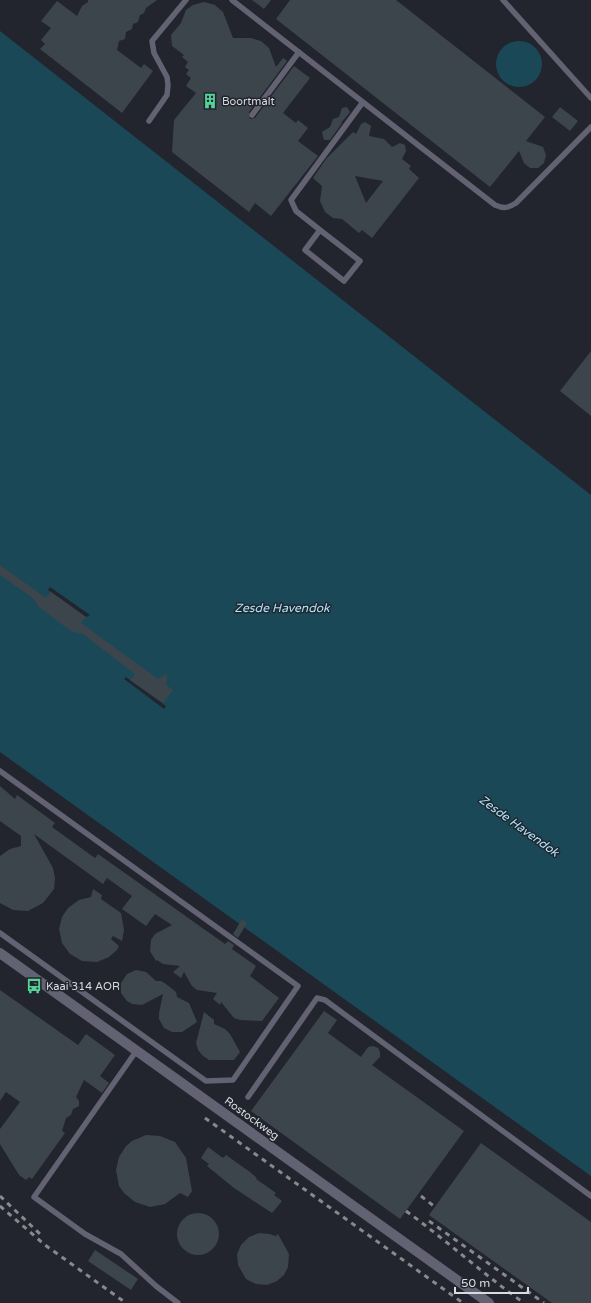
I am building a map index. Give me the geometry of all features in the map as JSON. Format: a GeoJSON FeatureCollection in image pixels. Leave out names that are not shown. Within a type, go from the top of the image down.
{"type":"FeatureCollection","features":[{"type":"Feature","properties":{"kind":"street","name":"Rostockweg"},"geometry":{"type":"LineString","coordinates":[[0,953],[489,1303]]}},
{"type":"Feature","properties":{"kind":"lane"},"geometry":{"type":"LineString","coordinates":[[149,121],[167,95],[168,85],[165,72],[154,54],[152,41],[186,0]]}},
{"type":"Feature","properties":{"kind":"lane"},"geometry":{"type":"LineString","coordinates":[[232,0],[495,205],[502,208],[509,208],[516,203],[591,127]]}},
{"type":"Feature","properties":{"kind":"lane"},"geometry":{"type":"LineString","coordinates":[[503,0],[591,98]]}},
{"type":"Feature","properties":{"kind":"lane"},"geometry":{"type":"LineString","coordinates":[[252,115],[299,52]]}},
{"type":"Feature","properties":{"kind":"lane"},"geometry":{"type":"LineString","coordinates":[[320,230],[305,250],[344,281],[360,261],[296,211],[291,200],[363,102]]}},
{"type":"Feature","properties":{"kind":"lane"},"geometry":{"type":"LineString","coordinates":[[0,771],[298,986],[233,1080],[206,1081],[0,933]]}},
{"type":"Feature","properties":{"kind":"lane"},"geometry":{"type":"LineString","coordinates":[[248,1097],[317,998],[325,1000],[591,1196]]}},
{"type":"Feature","properties":{"kind":"lane"},"geometry":{"type":"LineString","coordinates":[[137,1050],[34,1197],[85,1234],[121,1254],[152,1283],[178,1303]]}},
{"type":"Feature","properties":{"kind":"water","name":"Zesde Havendok"},"geometry":{"type":"Polygon","coordinates":[[[0,31],[591,495],[591,1176],[0,752],[0,31]]]}},
{"type":"Feature","properties":{"kind":"water"},"geometry":{"type":"Polygon","coordinates":[[[524,41],[528,42],[538,51],[541,55],[541,73],[532,83],[524,87],[514,87],[506,83],[497,73],[496,59],[500,51],[510,42],[524,41]]]}},
{"type":"Feature","properties":{"kind":"pier"},"geometry":{"type":"Polygon","coordinates":[[[50,587],[90,615],[86,617],[48,590],[50,587]]]}},
{"type":"Feature","properties":{"kind":"pier"},"geometry":{"type":"Polygon","coordinates":[[[126,677],[166,706],[164,709],[124,679],[126,677]]]}},
{"type":"Feature","properties":{"kind":"building"},"geometry":{"type":"Polygon","coordinates":[[[88,0],[157,0],[146,8],[144,13],[140,15],[138,22],[133,24],[132,29],[126,32],[125,39],[119,41],[117,50],[141,68],[144,64],[153,71],[122,113],[40,49],[45,44],[41,40],[51,28],[41,21],[57,1],[77,16],[82,6],[88,2],[88,0]]]}},
{"type":"Feature","properties":{"kind":"building"},"geometry":{"type":"Polygon","coordinates":[[[252,0],[271,0],[264,9],[252,0]]]}},
{"type":"Feature","properties":{"kind":"building"},"geometry":{"type":"Polygon","coordinates":[[[290,0],[396,0],[545,117],[526,141],[543,147],[546,155],[544,163],[538,168],[530,168],[524,163],[519,151],[490,187],[276,19],[290,0]]]}},
{"type":"Feature","properties":{"kind":"building","name":"Boortmalt"},"geometry":{"type":"Polygon","coordinates":[[[204,2],[215,5],[223,12],[233,38],[251,38],[261,41],[269,48],[276,67],[283,58],[287,61],[249,112],[250,119],[255,118],[294,66],[310,78],[283,113],[296,123],[298,120],[308,128],[298,141],[318,156],[271,216],[255,203],[249,212],[172,152],[174,120],[196,93],[186,86],[191,78],[186,74],[189,70],[185,67],[188,62],[182,57],[184,55],[172,46],[171,35],[181,23],[186,10],[193,5],[204,2]]]}},
{"type":"Feature","properties":{"kind":"building"},"geometry":{"type":"Polygon","coordinates":[[[347,107],[350,112],[330,140],[324,140],[322,132],[330,127],[333,119],[339,117],[342,108],[347,107]]]}},
{"type":"Feature","properties":{"kind":"building"},"geometry":{"type":"Polygon","coordinates":[[[560,107],[578,121],[570,131],[552,117],[560,107]]]}},
{"type":"Feature","properties":{"kind":"building"},"geometry":{"type":"Polygon","coordinates":[[[365,122],[371,126],[369,136],[384,139],[392,147],[400,143],[405,145],[406,151],[402,159],[411,166],[409,169],[419,178],[372,238],[362,230],[359,233],[342,219],[333,218],[325,212],[320,201],[322,186],[313,178],[326,159],[353,132],[356,134],[361,124],[365,122]],[[355,176],[366,203],[383,181],[355,176]]]}},
{"type":"Feature","properties":{"kind":"building"},"geometry":{"type":"Polygon","coordinates":[[[591,351],[591,416],[560,391],[591,351]]]}},
{"type":"Feature","properties":{"kind":"building"},"geometry":{"type":"Polygon","coordinates":[[[0,565],[46,598],[51,592],[86,617],[81,623],[158,679],[167,674],[166,685],[173,690],[163,703],[130,680],[135,674],[83,634],[71,631],[39,607],[33,598],[0,575],[0,565]]]}},
{"type":"Feature","properties":{"kind":"building"},"geometry":{"type":"Polygon","coordinates":[[[0,786],[15,799],[17,795],[55,823],[52,827],[95,858],[98,854],[225,944],[228,941],[234,945],[232,949],[256,966],[250,976],[279,998],[262,1021],[240,1020],[234,1018],[221,1002],[220,1005],[213,999],[217,993],[197,990],[192,986],[184,972],[181,978],[173,972],[180,966],[163,964],[157,960],[156,961],[150,951],[151,940],[155,934],[172,925],[155,914],[146,926],[122,909],[132,896],[107,878],[103,884],[34,834],[53,868],[55,878],[54,889],[43,903],[28,911],[13,910],[0,903],[0,856],[10,849],[21,846],[21,836],[0,821],[0,786]]]}},
{"type":"Feature","properties":{"kind":"building"},"geometry":{"type":"Polygon","coordinates":[[[93,889],[102,895],[101,899],[121,913],[124,930],[122,941],[113,936],[111,939],[119,946],[117,950],[109,957],[97,962],[82,961],[70,954],[62,943],[59,929],[62,917],[68,908],[79,900],[91,897],[93,889]]]}},
{"type":"Feature","properties":{"kind":"building"},"geometry":{"type":"Polygon","coordinates":[[[242,919],[247,923],[238,938],[233,934],[242,919]]]}},
{"type":"Feature","properties":{"kind":"building"},"geometry":{"type":"Polygon","coordinates":[[[136,970],[146,972],[156,981],[161,981],[166,984],[176,992],[177,997],[189,1003],[197,1022],[182,1032],[172,1032],[164,1028],[159,1019],[163,994],[142,1005],[132,1004],[127,1001],[121,993],[121,983],[127,974],[136,970]]]}},
{"type":"Feature","properties":{"kind":"building"},"geometry":{"type":"Polygon","coordinates":[[[0,990],[78,1045],[86,1034],[115,1055],[100,1076],[109,1083],[102,1093],[84,1080],[76,1097],[79,1101],[79,1106],[73,1109],[71,1115],[66,1118],[62,1131],[65,1133],[32,1179],[29,1177],[26,1180],[19,1175],[0,1144],[0,1129],[20,1102],[6,1092],[0,1101],[0,990]]]}},
{"type":"Feature","properties":{"kind":"building"},"geometry":{"type":"Polygon","coordinates":[[[324,1011],[337,1020],[328,1033],[361,1057],[368,1047],[373,1046],[378,1048],[380,1057],[372,1065],[464,1131],[400,1219],[251,1111],[324,1011]]]}},
{"type":"Feature","properties":{"kind":"building"},"geometry":{"type":"Polygon","coordinates":[[[204,1012],[214,1020],[214,1024],[225,1029],[230,1034],[240,1052],[234,1060],[209,1060],[198,1050],[196,1043],[204,1012]]]}},
{"type":"Feature","properties":{"kind":"building"},"geometry":{"type":"Polygon","coordinates":[[[146,1135],[160,1136],[175,1142],[186,1158],[192,1191],[188,1197],[180,1193],[165,1204],[150,1207],[135,1202],[124,1193],[119,1186],[116,1170],[119,1157],[126,1146],[132,1141],[146,1135]]]}},
{"type":"Feature","properties":{"kind":"building"},"geometry":{"type":"Polygon","coordinates":[[[481,1143],[591,1222],[591,1303],[552,1303],[429,1215],[481,1143]]]}},
{"type":"Feature","properties":{"kind":"building"},"geometry":{"type":"Polygon","coordinates":[[[208,1147],[223,1158],[226,1155],[276,1193],[274,1195],[282,1201],[272,1213],[234,1188],[207,1166],[209,1164],[201,1158],[208,1147]]]}},
{"type":"Feature","properties":{"kind":"building"},"geometry":{"type":"Polygon","coordinates":[[[194,1213],[202,1213],[210,1216],[216,1222],[219,1234],[216,1246],[210,1252],[202,1255],[194,1255],[186,1252],[180,1246],[177,1238],[177,1230],[180,1222],[186,1216],[194,1213]]]}},
{"type":"Feature","properties":{"kind":"building"},"geometry":{"type":"Polygon","coordinates":[[[259,1233],[276,1236],[278,1234],[289,1254],[288,1267],[284,1275],[277,1281],[267,1285],[256,1284],[246,1279],[238,1265],[237,1254],[241,1245],[249,1237],[259,1233]]]}},
{"type":"Feature","properties":{"kind":"building"},"geometry":{"type":"Polygon","coordinates":[[[95,1250],[138,1279],[131,1290],[88,1261],[95,1250]]]}},
{"type":"Feature","properties":{"kind":"railway"},"geometry":{"type":"LineString","coordinates":[[205,1118],[463,1303]]}},
{"type":"Feature","properties":{"kind":"railway"},"geometry":{"type":"LineString","coordinates":[[0,1196],[41,1235]]}},
{"type":"Feature","properties":{"kind":"railway"},"geometry":{"type":"LineString","coordinates":[[421,1196],[435,1207]]}},
{"type":"Feature","properties":{"kind":"railway"},"geometry":{"type":"LineString","coordinates":[[0,1206],[45,1245],[126,1303]]}},
{"type":"Feature","properties":{"kind":"railway"},"geometry":{"type":"LineString","coordinates":[[406,1211],[524,1303]]}},
{"type":"Feature","properties":{"kind":"railway"},"geometry":{"type":"LineString","coordinates":[[429,1221],[544,1303]]}},
{"type":"Feature","properties":{"kind":"place","name":"Boortmalt"},"geometry":{"type":"Point","coordinates":[210,101]}},
{"type":"Feature","properties":{"kind":"place","name":"Kaai 314 AOR"},"geometry":{"type":"Point","coordinates":[34,986]}}]}
